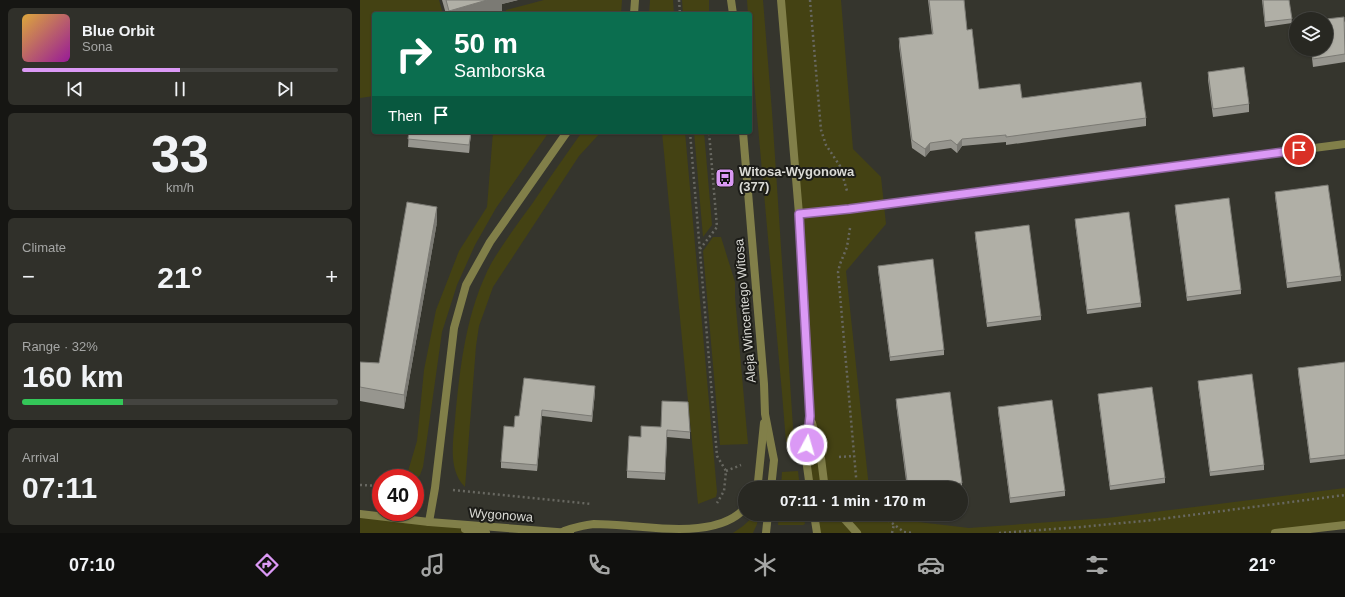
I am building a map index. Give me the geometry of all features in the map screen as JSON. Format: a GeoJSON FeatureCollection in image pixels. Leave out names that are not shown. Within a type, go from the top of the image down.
{"type":"FeatureCollection","features":[{"type":"Feature","properties":{"kind":"street"},"geometry":{"type":"LineString","coordinates":[[634,12],[635,0]]}},
{"type":"Feature","properties":{"kind":"street"},"geometry":{"type":"LineString","coordinates":[[731,0],[733,12]]}},
{"type":"Feature","properties":{"kind":"street"},"geometry":{"type":"LineString","coordinates":[[781,0],[799,214],[810,416],[806,459],[809,481]]}},
{"type":"Feature","properties":{"kind":"street"},"geometry":{"type":"LineString","coordinates":[[429,522],[435,488],[454,328],[466,286],[490,242],[566,134]]}},
{"type":"Feature","properties":{"kind":"street","name":"Aleja Wincentego Witosa"},"geometry":{"type":"LineString","coordinates":[[743,134],[764,384],[765,414],[774,460],[772,481]]}},
{"type":"Feature","properties":{"kind":"street"},"geometry":{"type":"LineString","coordinates":[[799,214],[849,209],[1345,144]]}},
{"type":"Feature","properties":{"kind":"street"},"geometry":{"type":"LineString","coordinates":[[758,481],[765,414]]}},
{"type":"Feature","properties":{"kind":"street"},"geometry":{"type":"LineString","coordinates":[[810,416],[821,458],[824,481]]}},
{"type":"Feature","properties":{"kind":"street","name":"Wygonowa"},"geometry":{"type":"LineString","coordinates":[[360,514],[429,522],[570,533]]}},
{"type":"Feature","properties":{"kind":"street"},"geometry":{"type":"LineString","coordinates":[[551,531],[564,531],[591,524],[643,527],[675,531],[707,530],[733,521],[738,516]]}},
{"type":"Feature","properties":{"kind":"street"},"geometry":{"type":"LineString","coordinates":[[766,533],[767,521]]}},
{"type":"Feature","properties":{"kind":"street"},"geometry":{"type":"LineString","coordinates":[[815,521],[817,533]]}},
{"type":"Feature","properties":{"kind":"street"},"geometry":{"type":"LineString","coordinates":[[846,521],[857,533]]}},
{"type":"Feature","properties":{"kind":"street","name":"Wygonowa"},"geometry":{"type":"LineString","coordinates":[[429,522],[486,533]]}},
{"type":"Feature","properties":{"kind":"street"},"geometry":{"type":"LineString","coordinates":[[1275,533],[1345,525]]}},
{"type":"Feature","properties":{"kind":"path"},"geometry":{"type":"LineString","coordinates":[[679,0],[680,12]]}},
{"type":"Feature","properties":{"kind":"path"},"geometry":{"type":"LineString","coordinates":[[810,0],[821,130],[826,144],[840,166],[848,194]]}},
{"type":"Feature","properties":{"kind":"path"},"geometry":{"type":"LineString","coordinates":[[690,134],[717,456],[726,471],[724,490],[717,503]]}},
{"type":"Feature","properties":{"kind":"path"},"geometry":{"type":"LineString","coordinates":[[700,249],[717,227],[709,134]]}},
{"type":"Feature","properties":{"kind":"path"},"geometry":{"type":"LineString","coordinates":[[850,226],[847,247],[838,272],[856,481]]}},
{"type":"Feature","properties":{"kind":"path"},"geometry":{"type":"LineString","coordinates":[[836,457],[854,456]]}},
{"type":"Feature","properties":{"kind":"path"},"geometry":{"type":"LineString","coordinates":[[360,485],[372,486]]}},
{"type":"Feature","properties":{"kind":"path"},"geometry":{"type":"LineString","coordinates":[[999,533],[1153,520],[1345,495]]}},
{"type":"Feature","properties":{"kind":"path"},"geometry":{"type":"LineString","coordinates":[[890,521],[904,532],[913,533]]}},
{"type":"Feature","properties":{"kind":"path"},"geometry":{"type":"LineString","coordinates":[[892,533],[894,524]]}},
{"type":"Feature","properties":{"kind":"shaded area"},"geometry":{"type":"Polygon","coordinates":[[[360,0],[439,0],[442,12],[372,12],[372,96],[360,98],[360,0]]]}},
{"type":"Feature","properties":{"kind":"shaded area"},"geometry":{"type":"Polygon","coordinates":[[[544,0],[622,0],[621,12],[506,12],[506,10],[544,0]]]}},
{"type":"Feature","properties":{"kind":"shaded area"},"geometry":{"type":"Polygon","coordinates":[[[650,0],[673,0],[674,12],[649,12],[650,0]]]}},
{"type":"Feature","properties":{"kind":"shaded area"},"geometry":{"type":"Polygon","coordinates":[[[682,0],[709,0],[709,12],[683,12],[682,0]]]}},
{"type":"Feature","properties":{"kind":"shaded area"},"geometry":{"type":"Polygon","coordinates":[[[747,0],[763,0],[794,442],[786,442],[752,60],[752,12],[748,12],[747,0]]]}},
{"type":"Feature","properties":{"kind":"shaded area"},"geometry":{"type":"Polygon","coordinates":[[[781,0],[841,0],[853,149],[881,177],[886,224],[846,271],[868,481],[809,481],[806,459],[810,417],[781,0]]]}},
{"type":"Feature","properties":{"kind":"shaded area"},"geometry":{"type":"Polygon","coordinates":[[[493,134],[548,134],[496,208],[475,245],[457,285],[442,332],[423,467],[422,469],[409,469],[417,441],[424,370],[436,310],[459,251],[487,207],[493,134]]]}},
{"type":"Feature","properties":{"kind":"shaded area"},"geometry":{"type":"Polygon","coordinates":[[[581,134],[599,134],[579,156],[493,287],[479,326],[476,346],[465,487],[456,472],[454,464],[453,437],[462,359],[470,319],[483,280],[492,262],[581,134]]]}},
{"type":"Feature","properties":{"kind":"shaded area"},"geometry":{"type":"Polygon","coordinates":[[[662,134],[685,134],[717,492],[716,497],[698,504],[662,134]]]}},
{"type":"Feature","properties":{"kind":"shaded area"},"geometry":{"type":"Polygon","coordinates":[[[694,134],[704,134],[712,225],[703,237],[694,134]]]}},
{"type":"Feature","properties":{"kind":"shaded area"},"geometry":{"type":"Polygon","coordinates":[[[713,237],[721,237],[735,282],[748,444],[720,445],[703,251],[713,237]]]}},
{"type":"Feature","properties":{"kind":"shaded area"},"geometry":{"type":"Polygon","coordinates":[[[798,471],[799,481],[781,481],[782,472],[798,471]]]}},
{"type":"Feature","properties":{"kind":"shaded area"},"geometry":{"type":"Polygon","coordinates":[[[1345,488],[1345,526],[1284,533],[817,533],[815,521],[910,521],[969,528],[1107,518],[1345,488]]]}},
{"type":"Feature","properties":{"kind":"shaded area"},"geometry":{"type":"Polygon","coordinates":[[[360,514],[372,515],[372,521],[420,521],[486,533],[360,533],[360,514]]]}},
{"type":"Feature","properties":{"kind":"shaded area"},"geometry":{"type":"Polygon","coordinates":[[[748,521],[758,521],[753,533],[733,533],[748,521]]]}},
{"type":"Feature","properties":{"kind":"shaded area"},"geometry":{"type":"Polygon","coordinates":[[[778,521],[804,521],[805,524],[803,525],[778,525],[778,521]]]}},
{"type":"Feature","properties":{"kind":"building"},"geometry":{"type":"Polygon","coordinates":[[[446,0],[487,0],[449,11],[446,0]]]}},
{"type":"Feature","properties":{"kind":"building"},"geometry":{"type":"Polygon","coordinates":[[[929,0],[964,0],[967,30],[972,29],[979,89],[1020,84],[1022,98],[1141,82],[1146,118],[1006,137],[1006,135],[962,139],[957,145],[951,140],[930,143],[925,149],[912,140],[899,38],[933,34],[929,0]]]}},
{"type":"Feature","properties":{"kind":"building"},"geometry":{"type":"Polygon","coordinates":[[[1263,0],[1289,0],[1291,12],[1289,12],[1289,19],[1265,22],[1263,0]]]}},
{"type":"Feature","properties":{"kind":"building"},"geometry":{"type":"Polygon","coordinates":[[[1344,17],[1345,54],[1333,56],[1333,18],[1344,17]]]}},
{"type":"Feature","properties":{"kind":"building"},"geometry":{"type":"Polygon","coordinates":[[[1313,56],[1332,56],[1313,59],[1313,56]]]}},
{"type":"Feature","properties":{"kind":"building"},"geometry":{"type":"Polygon","coordinates":[[[1244,67],[1249,104],[1213,109],[1208,72],[1244,67]]]}},
{"type":"Feature","properties":{"kind":"building"},"geometry":{"type":"Polygon","coordinates":[[[409,134],[471,134],[469,145],[408,139],[409,134]]]}},
{"type":"Feature","properties":{"kind":"building"},"geometry":{"type":"Polygon","coordinates":[[[1328,185],[1341,276],[1287,283],[1275,192],[1328,185]]]}},
{"type":"Feature","properties":{"kind":"building"},"geometry":{"type":"Polygon","coordinates":[[[1229,198],[1241,290],[1187,297],[1175,205],[1229,198]]]}},
{"type":"Feature","properties":{"kind":"building"},"geometry":{"type":"Polygon","coordinates":[[[407,202],[437,207],[404,395],[360,387],[360,362],[379,363],[407,202]]]}},
{"type":"Feature","properties":{"kind":"building"},"geometry":{"type":"Polygon","coordinates":[[[1129,212],[1141,303],[1087,310],[1075,219],[1129,212]]]}},
{"type":"Feature","properties":{"kind":"building"},"geometry":{"type":"Polygon","coordinates":[[[1029,225],[1041,316],[987,323],[975,232],[1029,225]]]}},
{"type":"Feature","properties":{"kind":"building"},"geometry":{"type":"Polygon","coordinates":[[[933,259],[944,350],[890,357],[878,266],[933,259]]]}},
{"type":"Feature","properties":{"kind":"building"},"geometry":{"type":"Polygon","coordinates":[[[1345,362],[1345,455],[1310,459],[1298,368],[1345,362]]]}},
{"type":"Feature","properties":{"kind":"building"},"geometry":{"type":"Polygon","coordinates":[[[1252,374],[1264,465],[1210,472],[1198,381],[1252,374]]]}},
{"type":"Feature","properties":{"kind":"building"},"geometry":{"type":"Polygon","coordinates":[[[524,378],[595,386],[592,416],[542,410],[537,465],[501,462],[504,426],[514,427],[515,416],[519,416],[524,378]]]}},
{"type":"Feature","properties":{"kind":"building"},"geometry":{"type":"Polygon","coordinates":[[[1152,387],[1165,478],[1110,486],[1098,394],[1152,387]]]}},
{"type":"Feature","properties":{"kind":"building"},"geometry":{"type":"Polygon","coordinates":[[[950,392],[962,481],[907,481],[896,399],[950,392]]]}},
{"type":"Feature","properties":{"kind":"building"},"geometry":{"type":"Polygon","coordinates":[[[1052,400],[1065,491],[1010,498],[998,407],[1052,400]]]}},
{"type":"Feature","properties":{"kind":"building"},"geometry":{"type":"Polygon","coordinates":[[[662,401],[688,402],[690,432],[667,430],[665,473],[627,471],[629,436],[641,437],[641,426],[661,427],[662,401]]]}},
{"type":"Feature","properties":{"kind":"place","name":"Witosa-Wygonowa (377)"},"geometry":{"type":"Point","coordinates":[725,178]}},
{"type":"Feature","properties":{"kind":"route"},"geometry":{"type":"LineString","coordinates":[[807,445],[810,416],[799,214],[849,209],[1299,150]]}}]}
